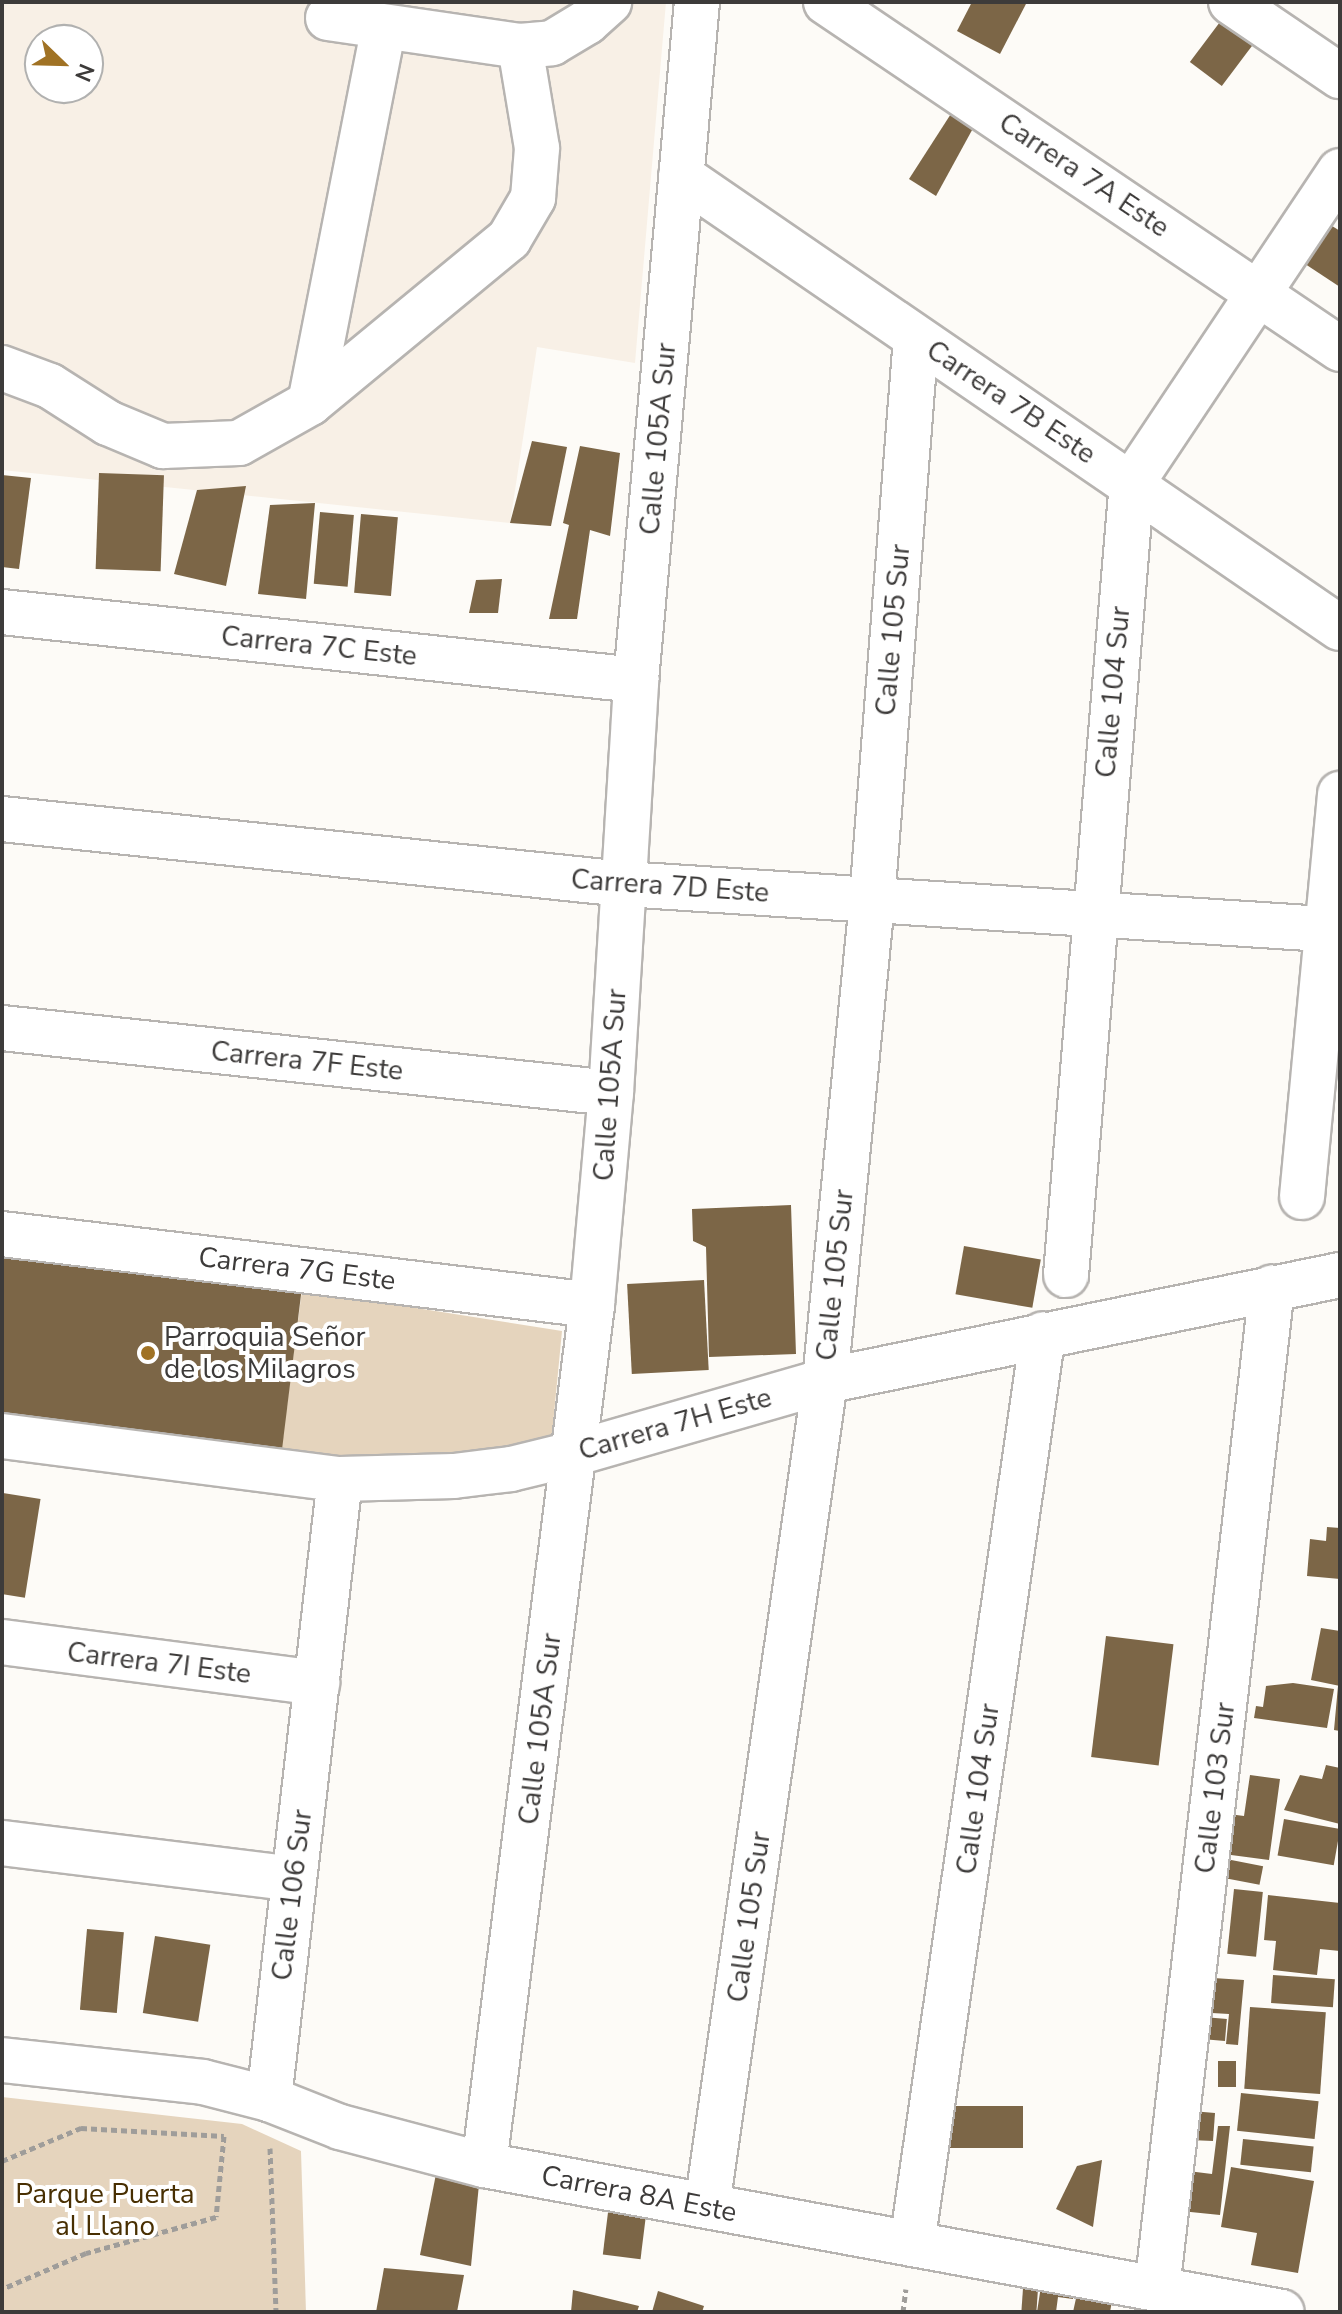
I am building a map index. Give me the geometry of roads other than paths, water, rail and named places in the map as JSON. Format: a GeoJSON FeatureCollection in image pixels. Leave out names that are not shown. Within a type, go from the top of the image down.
{"type":"FeatureCollection","features":[{"type":"Feature","properties":{"kind":"street"},"geometry":{"type":"LineString","coordinates":[[328,18],[520,46],[552,43],[587,22],[609,2]]}},
{"type":"Feature","properties":{"kind":"street","name":"Calle 105A Sur"},"geometry":{"type":"LineString","coordinates":[[484,2165],[576,1453],[592,1305],[611,1093],[636,680],[697,2]]}},
{"type":"Feature","properties":{"kind":"street","name":"Carrera 7A Este"},"geometry":{"type":"LineString","coordinates":[[826,2],[1340,349]]}},
{"type":"Feature","properties":{"kind":"street"},"geometry":{"type":"LineString","coordinates":[[1231,2],[1340,76]]}},
{"type":"Feature","properties":{"kind":"street"},"geometry":{"type":"LineString","coordinates":[[310,403],[384,27]]}},
{"type":"Feature","properties":{"kind":"street"},"geometry":{"type":"LineString","coordinates":[[2,368],[50,386],[108,423],[163,446],[239,443],[310,403],[509,239],[533,198],[537,148],[520,46]]}},
{"type":"Feature","properties":{"kind":"street","name":"Calle 104 Sur"},"geometry":{"type":"LineString","coordinates":[[1066,1275],[1093,914],[1132,483],[1340,171]]}},
{"type":"Feature","properties":{"kind":"street","name":"Carrera 7B Este"},"geometry":{"type":"LineString","coordinates":[[681,176],[1340,628]]}},
{"type":"Feature","properties":{"kind":"street","name":"Calle 105 Sur"},"geometry":{"type":"LineString","coordinates":[[707,2206],[825,1381],[872,900],[916,339]]}},
{"type":"Feature","properties":{"kind":"street","name":"Carrera 7C Este"},"geometry":{"type":"LineString","coordinates":[[2,612],[636,680]]}},
{"type":"Feature","properties":{"kind":"street"},"geometry":{"type":"LineString","coordinates":[[1302,1197],[1333,930],[1340,794]]}},
{"type":"Feature","properties":{"kind":"street","name":"Carrera 7D Este"},"geometry":{"type":"LineString","coordinates":[[2,819],[624,884],[1333,930]]}},
{"type":"Feature","properties":{"kind":"street","name":"Carrera 7F Este"},"geometry":{"type":"LineString","coordinates":[[2,1028],[611,1093]]}},
{"type":"Feature","properties":{"kind":"street","name":"Carrera 7G Este"},"geometry":{"type":"LineString","coordinates":[[2,1234],[592,1305]]}},
{"type":"Feature","properties":{"kind":"street","name":"Carrera 7H Este"},"geometry":{"type":"LineString","coordinates":[[2,1436],[340,1479],[454,1476],[511,1469],[576,1453],[825,1381],[1340,1275]]}},
{"type":"Feature","properties":{"kind":"street","name":"Calle 103 Sur"},"geometry":{"type":"LineString","coordinates":[[1157,2289],[1272,1288]]}},
{"type":"Feature","properties":{"kind":"street","name":"Calle 104 Sur"},"geometry":{"type":"LineString","coordinates":[[912,2244],[1043,1334]]}},
{"type":"Feature","properties":{"kind":"street","name":"Calle 106 Sur"},"geometry":{"type":"LineString","coordinates":[[269,2099],[340,1479]]}},
{"type":"Feature","properties":{"kind":"street","name":"Carrera 7I Este"},"geometry":{"type":"LineString","coordinates":[[2,1642],[317,1683]]}},
{"type":"Feature","properties":{"kind":"street"},"geometry":{"type":"LineString","coordinates":[[2,1843],[294,1879]]}},
{"type":"Feature","properties":{"kind":"street","name":"Carrera 8A Este"},"geometry":{"type":"LineString","coordinates":[[2,2060],[203,2082],[269,2099],[340,2127],[484,2165],[1282,2312]]}},
{"type":"Feature","properties":{"kind":"place","name":"Parroquia Señor de los Milagros"},"geometry":{"type":"Point","coordinates":[148,1353]}},
{"type":"Feature","properties":{"kind":"park label","name":"Parque Puerta al Llano"},"geometry":{"type":"Point","coordinates":[105,2210]}}]}
